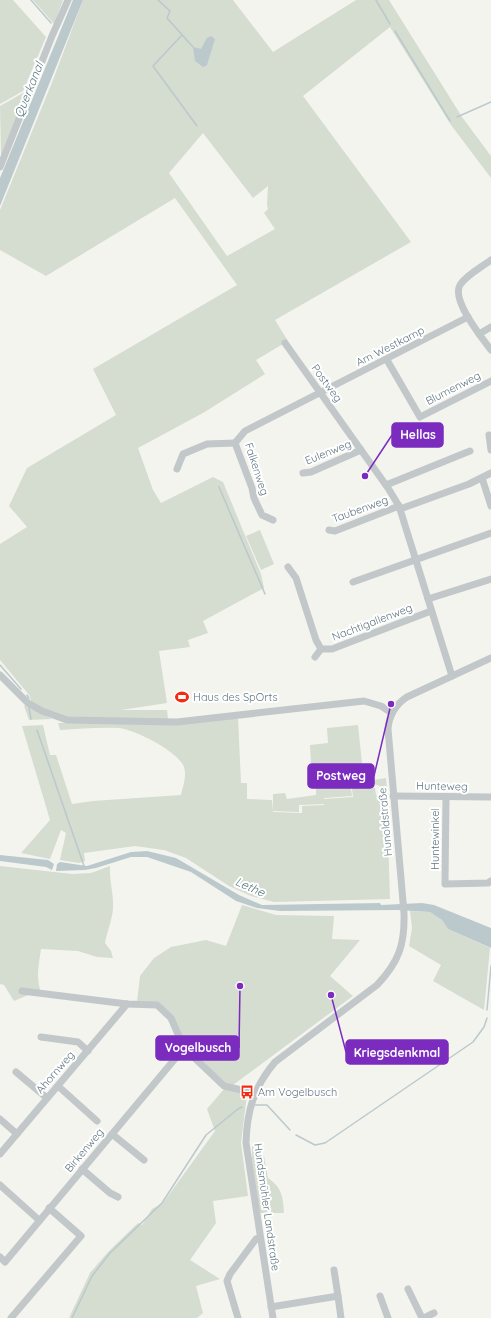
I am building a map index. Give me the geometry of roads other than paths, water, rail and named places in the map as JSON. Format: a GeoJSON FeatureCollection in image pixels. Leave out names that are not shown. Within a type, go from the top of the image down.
{"type":"FeatureCollection","features":[{"type":"Feature","properties":{"kind":"street"},"geometry":{"type":"LineString","coordinates":[[0,167],[52,36],[68,0]]}},
{"type":"Feature","properties":{"kind":"street"},"geometry":{"type":"LineString","coordinates":[[491,260],[459,286],[458,299],[468,317],[491,350]]}},
{"type":"Feature","properties":{"kind":"street","name":"Am Westkamp"},"geometry":{"type":"LineString","coordinates":[[321,394],[468,317]]}},
{"type":"Feature","properties":{"kind":"street"},"geometry":{"type":"LineString","coordinates":[[479,334],[491,327]]}},
{"type":"Feature","properties":{"kind":"street","name":"Postweg"},"geometry":{"type":"LineString","coordinates":[[285,343],[386,485],[399,508],[452,676]]}},
{"type":"Feature","properties":{"kind":"street","name":"Blumenweg"},"geometry":{"type":"LineString","coordinates":[[387,360],[420,417],[491,381]]}},
{"type":"Feature","properties":{"kind":"street","name":"Falkenweg"},"geometry":{"type":"LineString","coordinates":[[273,520],[262,515],[254,498],[252,488],[235,443],[245,431],[321,394]]}},
{"type":"Feature","properties":{"kind":"street"},"geometry":{"type":"LineString","coordinates":[[489,435],[491,450]]}},
{"type":"Feature","properties":{"kind":"street"},"geometry":{"type":"LineString","coordinates":[[177,469],[184,454],[195,449],[207,444],[224,442],[235,443]]}},
{"type":"Feature","properties":{"kind":"street","name":"Eulenweg"},"geometry":{"type":"LineString","coordinates":[[303,473],[311,472],[361,450]]}},
{"type":"Feature","properties":{"kind":"street"},"geometry":{"type":"LineString","coordinates":[[386,485],[470,451]]}},
{"type":"Feature","properties":{"kind":"street","name":"Taubenweg"},"geometry":{"type":"LineString","coordinates":[[328,530],[336,531],[482,478],[491,473]]}},
{"type":"Feature","properties":{"kind":"street"},"geometry":{"type":"LineString","coordinates":[[482,478],[491,506]]}},
{"type":"Feature","properties":{"kind":"street"},"geometry":{"type":"LineString","coordinates":[[353,582],[491,533]]}},
{"type":"Feature","properties":{"kind":"street","name":"Nachtigallenweg"},"geometry":{"type":"LineString","coordinates":[[288,567],[296,578],[316,640],[321,649]]}},
{"type":"Feature","properties":{"kind":"street"},"geometry":{"type":"LineString","coordinates":[[428,599],[491,579]]}},
{"type":"Feature","properties":{"kind":"street","name":"Nachtigallenweg"},"geometry":{"type":"LineString","coordinates":[[321,649],[332,649],[431,611]]}},
{"type":"Feature","properties":{"kind":"street","name":"Nachtigallenweg"},"geometry":{"type":"LineString","coordinates":[[315,657],[321,649]]}},
{"type":"Feature","properties":{"kind":"street"},"geometry":{"type":"LineString","coordinates":[[0,675],[28,703],[42,711],[67,720],[176,722],[364,701],[381,706],[392,713],[401,701],[407,697],[491,658]]}},
{"type":"Feature","properties":{"kind":"street","name":"Hunoldstraße"},"geometry":{"type":"LineString","coordinates":[[392,713],[388,729],[403,900]]}},
{"type":"Feature","properties":{"kind":"street","name":"Hunteweg"},"geometry":{"type":"LineString","coordinates":[[393,796],[491,797]]}},
{"type":"Feature","properties":{"kind":"street","name":"Huntewinkel"},"geometry":{"type":"LineString","coordinates":[[446,797],[446,884],[488,883],[491,881]]}},
{"type":"Feature","properties":{"kind":"street","name":"Hundsmühler Landstraße"},"geometry":{"type":"LineString","coordinates":[[273,1318],[246,1143],[247,1118],[255,1093],[270,1068],[279,1058],[366,994],[389,972],[400,953],[403,935],[403,900]]}},
{"type":"Feature","properties":{"kind":"street"},"geometry":{"type":"LineString","coordinates":[[22,991],[127,1004],[157,1005],[171,1018],[184,1048],[224,1086],[255,1093]]}},
{"type":"Feature","properties":{"kind":"street","name":"Ahornweg"},"geometry":{"type":"LineString","coordinates":[[0,1154],[127,1004]]}},
{"type":"Feature","properties":{"kind":"street"},"geometry":{"type":"LineString","coordinates":[[41,1037],[78,1042],[88,1051]]}},
{"type":"Feature","properties":{"kind":"street","name":"Birkenweg"},"geometry":{"type":"LineString","coordinates":[[2,1262],[184,1048]]}},
{"type":"Feature","properties":{"kind":"street"},"geometry":{"type":"LineString","coordinates":[[16,1072],[46,1098]]}},
{"type":"Feature","properties":{"kind":"street"},"geometry":{"type":"LineString","coordinates":[[58,1086],[96,1121]]}},
{"type":"Feature","properties":{"kind":"street"},"geometry":{"type":"LineString","coordinates":[[0,1119],[17,1134]]}},
{"type":"Feature","properties":{"kind":"street"},"geometry":{"type":"LineString","coordinates":[[112,1134],[144,1160]]}},
{"type":"Feature","properties":{"kind":"street"},"geometry":{"type":"LineString","coordinates":[[82,1169],[110,1193],[118,1197]]}},
{"type":"Feature","properties":{"kind":"street"},"geometry":{"type":"LineString","coordinates":[[0,1185],[39,1220]]}},
{"type":"Feature","properties":{"kind":"street"},"geometry":{"type":"LineString","coordinates":[[11,1318],[81,1236],[49,1208]]}},
{"type":"Feature","properties":{"kind":"street"},"geometry":{"type":"LineString","coordinates":[[238,1318],[227,1281],[230,1274],[256,1239],[260,1238]]}},
{"type":"Feature","properties":{"kind":"street"},"geometry":{"type":"LineString","coordinates":[[334,1270],[342,1318]]}},
{"type":"Feature","properties":{"kind":"street"},"geometry":{"type":"LineString","coordinates":[[408,1289],[423,1318],[434,1313]]}},
{"type":"Feature","properties":{"kind":"street"},"geometry":{"type":"LineString","coordinates":[[271,1307],[338,1296]]}},
{"type":"Feature","properties":{"kind":"street"},"geometry":{"type":"LineString","coordinates":[[380,1296],[388,1318]]}},
{"type":"Feature","properties":{"kind":"waterway"},"geometry":{"type":"LineString","coordinates":[[31,0],[51,23]]}},
{"type":"Feature","properties":{"kind":"waterway"},"geometry":{"type":"LineString","coordinates":[[158,0],[170,11],[167,18],[193,47]]}},
{"type":"Feature","properties":{"kind":"waterway"},"geometry":{"type":"LineString","coordinates":[[376,0],[390,24]]}},
{"type":"Feature","properties":{"kind":"waterway"},"geometry":{"type":"LineString","coordinates":[[395,31],[450,121]]}},
{"type":"Feature","properties":{"kind":"waterway"},"geometry":{"type":"LineString","coordinates":[[182,35],[153,66],[197,126]]}},
{"type":"Feature","properties":{"kind":"waterway"},"geometry":{"type":"LineString","coordinates":[[457,117],[491,102]]}},
{"type":"Feature","properties":{"kind":"waterway"},"geometry":{"type":"LineString","coordinates":[[219,487],[265,594]]}},
{"type":"Feature","properties":{"kind":"waterway"},"geometry":{"type":"LineString","coordinates":[[0,665],[21,689]]}},
{"type":"Feature","properties":{"kind":"waterway"},"geometry":{"type":"LineString","coordinates":[[29,708],[31,719]]}},
{"type":"Feature","properties":{"kind":"waterway"},"geometry":{"type":"LineString","coordinates":[[37,730],[84,866]]}},
{"type":"Feature","properties":{"kind":"waterway"},"geometry":{"type":"LineString","coordinates":[[487,1010],[491,966]]}},
{"type":"Feature","properties":{"kind":"waterway"},"geometry":{"type":"LineString","coordinates":[[296,1135],[315,1145],[325,1143],[473,1042],[484,1027],[487,1018]]}},
{"type":"Feature","properties":{"kind":"waterway"},"geometry":{"type":"LineString","coordinates":[[255,1105],[267,1105],[290,1130]]}},
{"type":"Feature","properties":{"kind":"waterway"},"geometry":{"type":"LineString","coordinates":[[72,1318],[92,1276],[110,1253],[162,1203],[206,1135],[242,1107]]}},
{"type":"Feature","properties":{"kind":"place","name":"Hellas"},"geometry":{"type":"Point","coordinates":[365,476]}},
{"type":"Feature","properties":{"kind":"place","name":"Haus des SpOrts"},"geometry":{"type":"Point","coordinates":[182,697]}},
{"type":"Feature","properties":{"kind":"place","name":"Postweg"},"geometry":{"type":"Point","coordinates":[391,704]}},
{"type":"Feature","properties":{"kind":"place","name":"Vogelbusch"},"geometry":{"type":"Point","coordinates":[240,986]}},
{"type":"Feature","properties":{"kind":"place","name":"Kriegsdenkmal"},"geometry":{"type":"Point","coordinates":[331,995]}},
{"type":"Feature","properties":{"kind":"place","name":"Am Vogelbusch"},"geometry":{"type":"Point","coordinates":[247,1092]}},
{"type":"Feature","properties":{"kind":"water label","name":"Querkanal"},"geometry":{"type":"Point","coordinates":[29,90]}},
{"type":"Feature","properties":{"kind":"water label","name":"Lethe"},"geometry":{"type":"Point","coordinates":[250,887]}}]}
